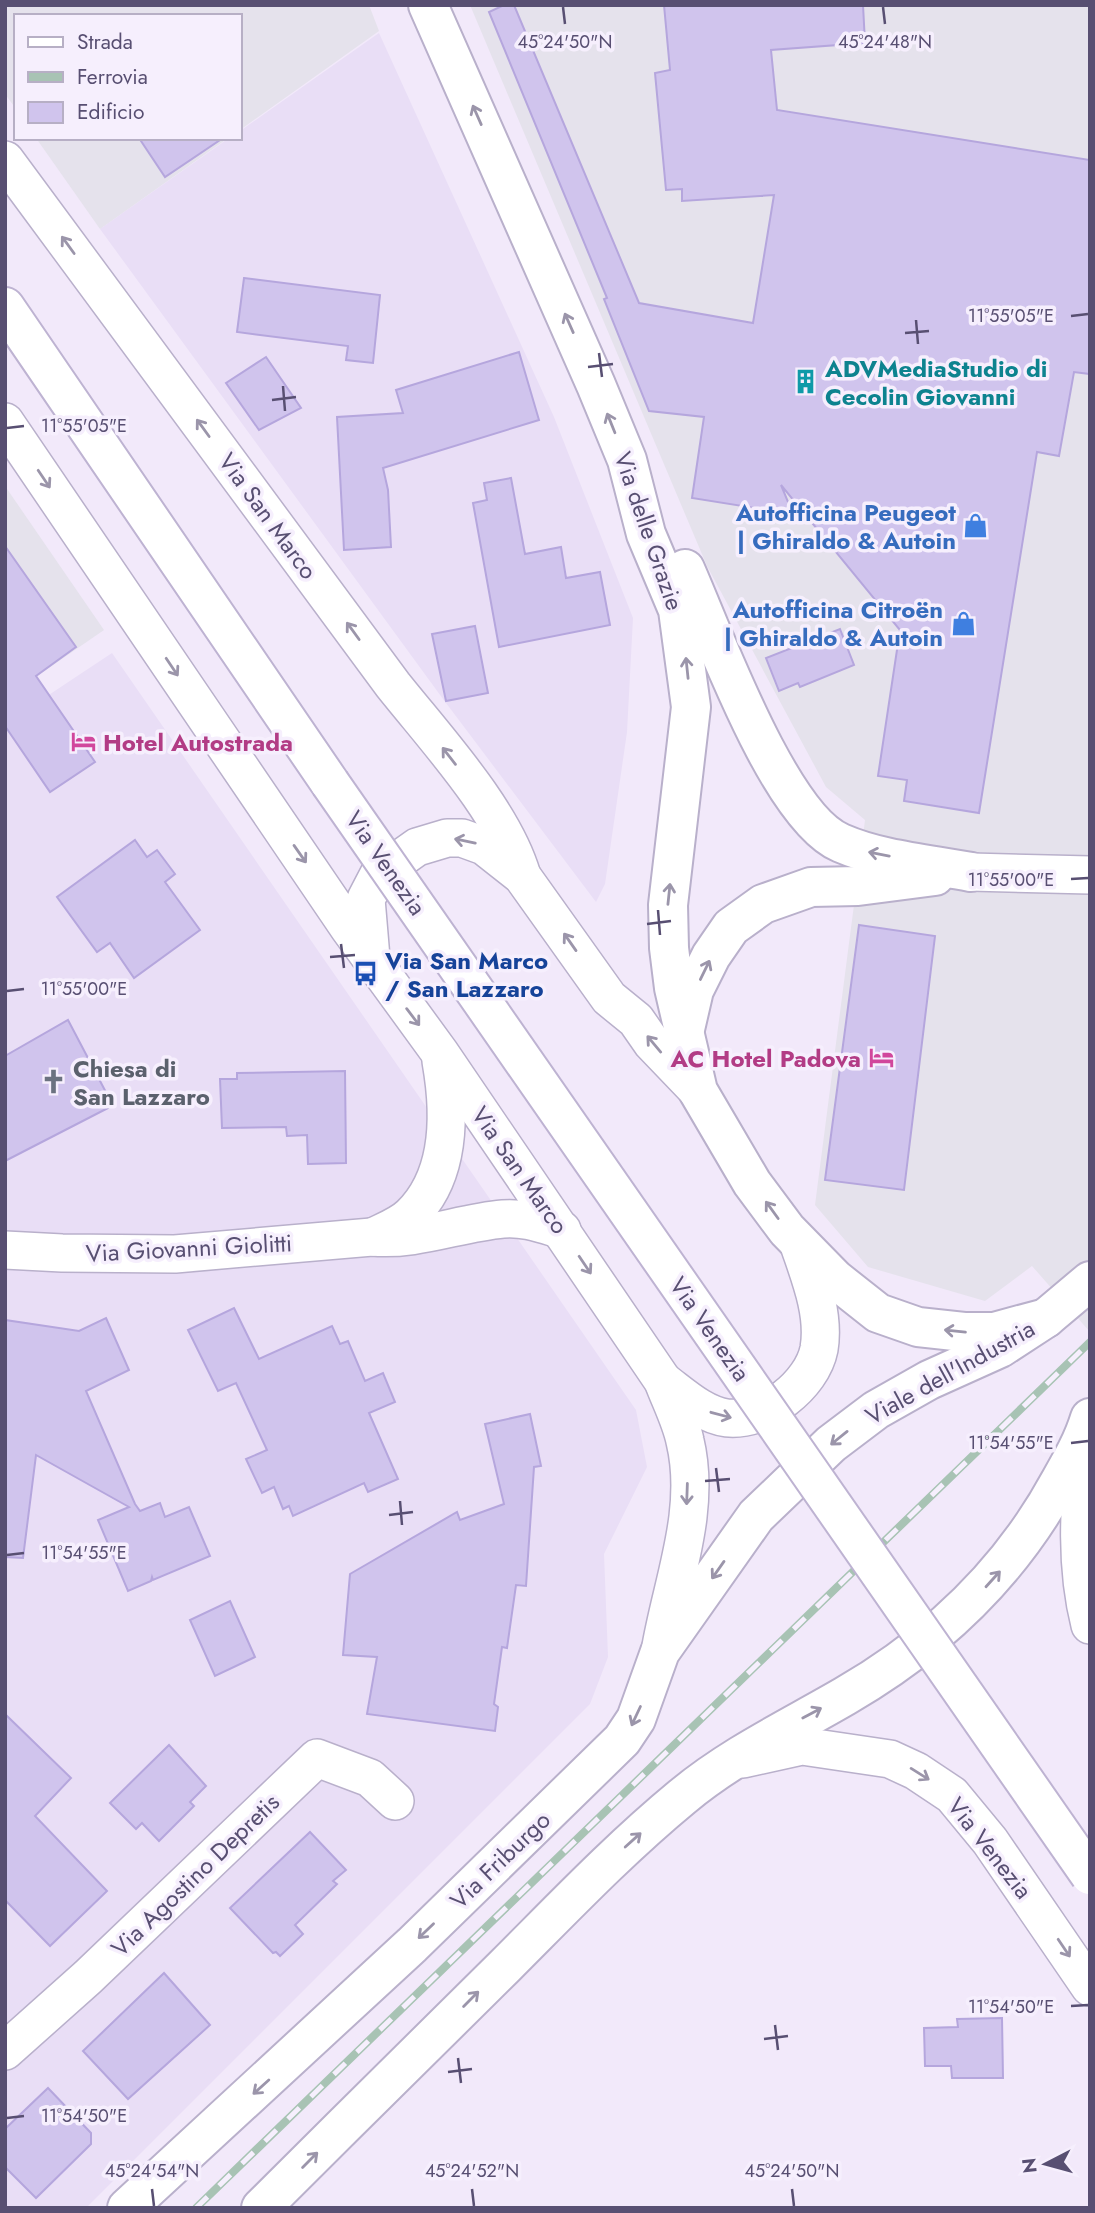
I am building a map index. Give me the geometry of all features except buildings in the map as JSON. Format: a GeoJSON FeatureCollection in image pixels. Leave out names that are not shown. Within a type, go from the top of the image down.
{"type":"FeatureCollection","features":[{"type":"Feature","properties":{"kind":"street","name":"Via delle Grazie"},"geometry":{"type":"LineString","coordinates":[[428,5],[626,460],[646,534],[678,610],[687,661],[691,707],[668,905],[674,988],[698,1091]]}},
{"type":"Feature","properties":{"kind":"street","name":"Via San Marco"},"geometry":{"type":"LineString","coordinates":[[5,160],[393,685],[458,767],[514,850],[522,876]]}},
{"type":"Feature","properties":{"kind":"street","name":"Via Venezia"},"geometry":{"type":"LineString","coordinates":[[5,307],[330,783],[1090,1875]]}},
{"type":"Feature","properties":{"kind":"street","name":"Via San Marco"},"geometry":{"type":"LineString","coordinates":[[5,422],[372,963],[440,1054],[663,1381],[685,1441],[688,1468],[685,1536],[660,1652]]}},
{"type":"Feature","properties":{"kind":"street"},"geometry":{"type":"LineString","coordinates":[[626,460],[668,530],[772,766],[801,808],[838,842],[869,853],[971,872]]}},
{"type":"Feature","properties":{"kind":"street","name":"Via San Marco"},"geometry":{"type":"LineString","coordinates":[[372,963],[367,935],[366,898],[379,874],[417,847],[447,838],[462,838],[484,846],[522,876],[609,998],[636,1020],[652,1042],[698,1091],[752,1182],[799,1244],[835,1279],[878,1313],[918,1327],[994,1332],[1046,1318]]}},
{"type":"Feature","properties":{"kind":"street"},"geometry":{"type":"LineString","coordinates":[[685,1034],[691,999],[711,956],[732,927],[762,904],[811,887],[858,886],[971,872],[1090,875]]}},
{"type":"Feature","properties":{"kind":"street","name":"Via Giovanni Giolitti"},"geometry":{"type":"LineString","coordinates":[[372,1237],[409,1218],[423,1202],[441,1164],[448,1099],[440,1054]]}},
{"type":"Feature","properties":{"kind":"street","name":"Via Giovanni Giolitti"},"geometry":{"type":"LineString","coordinates":[[5,1250],[62,1254],[175,1254],[372,1237],[398,1240],[505,1219],[531,1220],[562,1230]]}},
{"type":"Feature","properties":{"kind":"street","name":"Via San Marco"},"geometry":{"type":"LineString","coordinates":[[663,1381],[699,1407],[730,1418],[759,1413],[792,1393],[808,1375],[819,1350],[815,1294],[799,1244]]}},
{"type":"Feature","properties":{"kind":"street","name":"Viale dell'Industria"},"geometry":{"type":"LineString","coordinates":[[811,1464],[876,1410],[929,1380],[1000,1348],[1046,1318],[1090,1281]]}},
{"type":"Feature","properties":{"kind":"street"},"geometry":{"type":"LineString","coordinates":[[1087,1428],[1078,1535],[1080,1587],[1090,1625]]}},
{"type":"Feature","properties":{"kind":"street"},"geometry":{"type":"LineString","coordinates":[[261,2208],[613,1858],[683,1795],[733,1761],[847,1695],[944,1626],[971,1602],[1017,1552],[1043,1514],[1087,1428]]}},
{"type":"Feature","properties":{"kind":"street","name":"Via Friburgo"},"geometry":{"type":"LineString","coordinates":[[127,2208],[382,1973],[622,1740],[636,1719],[660,1652],[757,1516],[811,1464]]}},
{"type":"Feature","properties":{"kind":"street","name":"Via Venezia"},"geometry":{"type":"LineString","coordinates":[[733,1761],[802,1746],[890,1759],[916,1771],[952,1795],[990,1841],[1090,1987]]}},
{"type":"Feature","properties":{"kind":"street","name":"Via Agostino Depretis"},"geometry":{"type":"LineString","coordinates":[[5,2052],[88,1977],[317,1758],[370,1778],[395,1801]]}},
{"type":"Feature","properties":{"kind":"shaded area"},"geometry":{"type":"Polygon","coordinates":[[[5,5],[369,5],[379,31],[242,129],[242,14],[14,14],[14,106],[5,94],[5,5]]]}},
{"type":"Feature","properties":{"kind":"shaded area"},"geometry":{"type":"Polygon","coordinates":[[[470,5],[1090,5],[1090,1332],[1032,1266],[985,1301],[868,1267],[815,1205],[865,820],[826,787],[707,566],[470,5]]]}},
{"type":"Feature","properties":{"kind":"shaded area"},"geometry":{"type":"Polygon","coordinates":[[[379,33],[554,417],[633,618],[627,732],[605,884],[596,902],[443,699],[100,229],[226,140],[242,140],[242,130],[379,33]]]}},
{"type":"Feature","properties":{"kind":"shaded area"},"geometry":{"type":"Polygon","coordinates":[[[37,140],[225,140],[100,229],[37,140]]]}},
{"type":"Feature","properties":{"kind":"shaded area"},"geometry":{"type":"Polygon","coordinates":[[[5,486],[104,630],[5,698],[5,486]]]}},
{"type":"Feature","properties":{"kind":"shaded area"},"geometry":{"type":"Polygon","coordinates":[[[112,653],[636,1410],[647,1467],[604,1554],[608,1657],[590,1704],[86,2208],[5,2208],[5,724],[112,653]]]}},
{"type":"Feature","properties":{"kind":"railway"},"geometry":{"type":"LineString","coordinates":[[196,2208],[1090,1342]]}},
{"type":"Feature","properties":{"kind":"place","name":"ADVMediaStudio di Cecolin Giovanni"},"geometry":{"type":"Point","coordinates":[805,382]}},
{"type":"Feature","properties":{"kind":"place","name":"Autofficina Peugeot | Ghiraldo & Autoin"},"geometry":{"type":"Point","coordinates":[976,526]}},
{"type":"Feature","properties":{"kind":"place","name":"Autofficina Citroën | Ghiraldo & Autoin"},"geometry":{"type":"Point","coordinates":[963,623]}},
{"type":"Feature","properties":{"kind":"place","name":"Hotel Autostrada"},"geometry":{"type":"Point","coordinates":[83,742]}},
{"type":"Feature","properties":{"kind":"place","name":"Via San Marco / San Lazzaro"},"geometry":{"type":"Point","coordinates":[365,974]}},
{"type":"Feature","properties":{"kind":"place","name":"AC Hotel Padova"},"geometry":{"type":"Point","coordinates":[881,1058]}},
{"type":"Feature","properties":{"kind":"place","name":"Chiesa di San Lazzaro"},"geometry":{"type":"Point","coordinates":[53,1082]}}]}
